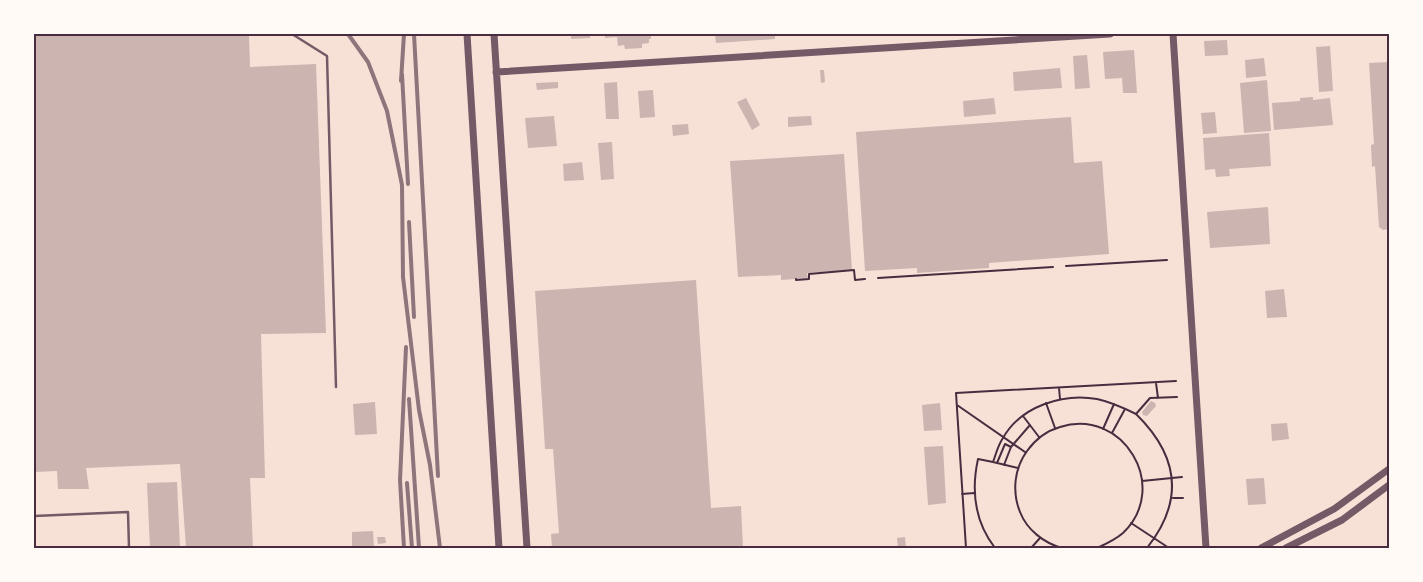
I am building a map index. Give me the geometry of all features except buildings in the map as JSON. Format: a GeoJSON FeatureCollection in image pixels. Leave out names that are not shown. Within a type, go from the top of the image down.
{"type":"FeatureCollection","features":[{"type":"Feature","properties":{"kind":"street"},"geometry":{"type":"LineString","coordinates":[[467,34],[499,548]]}},
{"type":"Feature","properties":{"kind":"street"},"geometry":{"type":"LineString","coordinates":[[494,34],[527,548]]}},
{"type":"Feature","properties":{"kind":"street"},"geometry":{"type":"LineString","coordinates":[[496,72],[1110,34]]}},
{"type":"Feature","properties":{"kind":"street"},"geometry":{"type":"LineString","coordinates":[[1173,34],[1206,548]]}},
{"type":"Feature","properties":{"kind":"street"},"geometry":{"type":"LineString","coordinates":[[1261,548],[1334,510],[1389,469]]}},
{"type":"Feature","properties":{"kind":"street"},"geometry":{"type":"LineString","coordinates":[[1286,548],[1342,520],[1389,485]]}},
{"type":"Feature","properties":{"kind":"lane"},"geometry":{"type":"LineString","coordinates":[[292,34],[327,56],[336,387]]}},
{"type":"Feature","properties":{"kind":"lane"},"geometry":{"type":"LineString","coordinates":[[34,516],[128,512],[129,548]]}},
{"type":"Feature","properties":{"kind":"path"},"geometry":{"type":"LineString","coordinates":[[1066,266],[1167,260]]}},
{"type":"Feature","properties":{"kind":"path"},"geometry":{"type":"LineString","coordinates":[[878,278],[1053,267]]}},
{"type":"Feature","properties":{"kind":"path"},"geometry":{"type":"LineString","coordinates":[[796,279],[809,279],[809,274],[854,270],[855,280],[865,279]]}},
{"type":"Feature","properties":{"kind":"path"},"geometry":{"type":"LineString","coordinates":[[966,548],[956,393],[1176,381]]}},
{"type":"Feature","properties":{"kind":"path"},"geometry":{"type":"LineString","coordinates":[[1156,382],[1158,398]]}},
{"type":"Feature","properties":{"kind":"path"},"geometry":{"type":"LineString","coordinates":[[1058,388],[1060,399]]}},
{"type":"Feature","properties":{"kind":"path"},"geometry":{"type":"LineString","coordinates":[[1136,414],[1145,406],[1150,398],[1177,397]]}},
{"type":"Feature","properties":{"kind":"path"},"geometry":{"type":"LineString","coordinates":[[993,462],[1003,438],[1016,421],[1046,403],[1060,399],[1097,399],[1136,414],[1148,426],[1164,449],[1171,478],[1172,498],[1164,522],[1147,548]]}},
{"type":"Feature","properties":{"kind":"path"},"geometry":{"type":"LineString","coordinates":[[1046,403],[1055,428]]}},
{"type":"Feature","properties":{"kind":"path"},"geometry":{"type":"LineString","coordinates":[[1103,428],[1114,404]]}},
{"type":"Feature","properties":{"kind":"path"},"geometry":{"type":"LineString","coordinates":[[957,405],[1026,453]]}},
{"type":"Feature","properties":{"kind":"path"},"geometry":{"type":"LineString","coordinates":[[1112,433],[1125,409]]}},
{"type":"Feature","properties":{"kind":"path"},"geometry":{"type":"LineString","coordinates":[[1023,416],[1040,437]]}},
{"type":"Feature","properties":{"kind":"path"},"geometry":{"type":"LineString","coordinates":[[1062,548],[1040,538],[1029,527],[1021,515],[1016,500],[1015,486],[1018,468],[1026,453],[1040,437],[1055,428],[1080,424],[1103,428],[1128,446],[1140,470],[1142,481],[1142,497],[1131,524],[1110,543],[1098,548]]}},
{"type":"Feature","properties":{"kind":"path"},"geometry":{"type":"LineString","coordinates":[[1004,465],[1011,447],[1030,425]]}},
{"type":"Feature","properties":{"kind":"path"},"geometry":{"type":"LineString","coordinates":[[997,463],[1005,444],[1011,447]]}},
{"type":"Feature","properties":{"kind":"path"},"geometry":{"type":"LineString","coordinates":[[995,548],[980,523],[974,494],[974,476],[978,459],[1018,468]]}},
{"type":"Feature","properties":{"kind":"path"},"geometry":{"type":"LineString","coordinates":[[1142,481],[1182,477]]}},
{"type":"Feature","properties":{"kind":"path"},"geometry":{"type":"LineString","coordinates":[[962,494],[974,494]]}},
{"type":"Feature","properties":{"kind":"path"},"geometry":{"type":"LineString","coordinates":[[1172,498],[1183,498]]}},
{"type":"Feature","properties":{"kind":"path"},"geometry":{"type":"LineString","coordinates":[[1131,524],[1169,548]]}},
{"type":"Feature","properties":{"kind":"path"},"geometry":{"type":"LineString","coordinates":[[1031,548],[1040,538]]}},
{"type":"Feature","properties":{"kind":"railway"},"geometry":{"type":"LineString","coordinates":[[348,34],[368,62],[387,111],[402,185],[403,277],[419,410],[430,465],[440,548]]}},
{"type":"Feature","properties":{"kind":"railway"},"geometry":{"type":"LineString","coordinates":[[401,81],[404,34]]}},
{"type":"Feature","properties":{"kind":"railway"},"geometry":{"type":"LineString","coordinates":[[414,34],[438,476]]}},
{"type":"Feature","properties":{"kind":"railway"},"geometry":{"type":"LineString","coordinates":[[402,74],[408,184]]}},
{"type":"Feature","properties":{"kind":"railway"},"geometry":{"type":"LineString","coordinates":[[409,222],[414,317]]}},
{"type":"Feature","properties":{"kind":"railway"},"geometry":{"type":"LineString","coordinates":[[404,548],[400,480],[406,347]]}},
{"type":"Feature","properties":{"kind":"railway"},"geometry":{"type":"LineString","coordinates":[[409,399],[419,548]]}},
{"type":"Feature","properties":{"kind":"railway"},"geometry":{"type":"LineString","coordinates":[[407,483],[412,548]]}}]}
